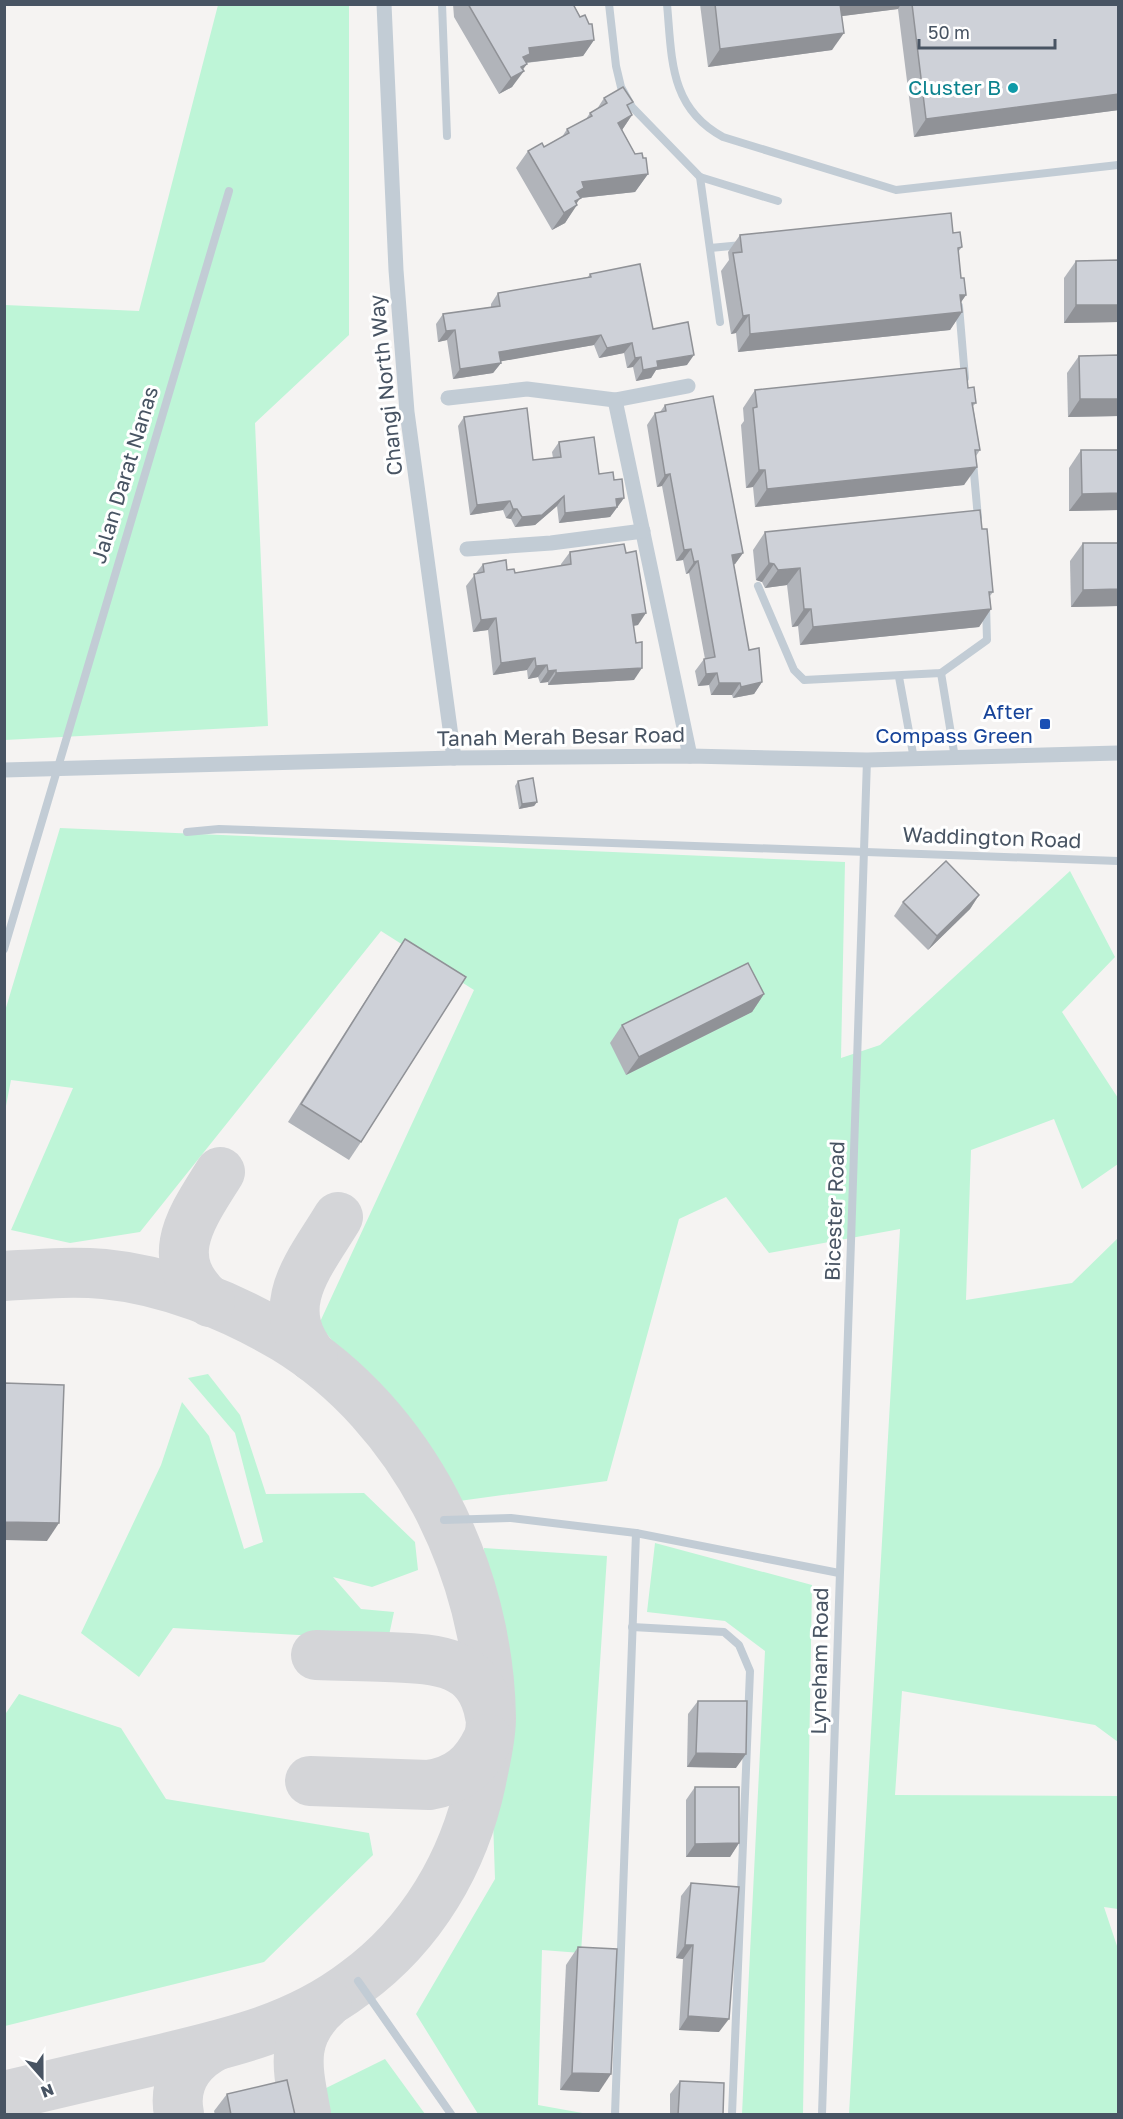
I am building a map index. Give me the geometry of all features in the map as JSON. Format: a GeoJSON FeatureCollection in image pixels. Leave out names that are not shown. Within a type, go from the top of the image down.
{"type":"FeatureCollection","features":[{"type":"Feature","properties":{"kind":"street","name":"Changi North Way"},"geometry":{"type":"LineString","coordinates":[[384,4],[396,270],[407,412],[454,758]]}},
{"type":"Feature","properties":{"kind":"street"},"geometry":{"type":"LineString","coordinates":[[448,398],[527,389],[615,400],[688,386]]}},
{"type":"Feature","properties":{"kind":"street"},"geometry":{"type":"LineString","coordinates":[[615,400],[690,756]]}},
{"type":"Feature","properties":{"kind":"street"},"geometry":{"type":"LineString","coordinates":[[467,549],[551,543],[643,531]]}},
{"type":"Feature","properties":{"kind":"street","name":"Tanah Merah Besar Road"},"geometry":{"type":"LineString","coordinates":[[4,770],[454,758],[690,756],[867,760],[1119,753]]}},
{"type":"Feature","properties":{"kind":"lane"},"geometry":{"type":"LineString","coordinates":[[442,4],[447,136]]}},
{"type":"Feature","properties":{"kind":"lane"},"geometry":{"type":"LineString","coordinates":[[609,4],[616,66],[621,87],[632,107],[700,177],[778,201]]}},
{"type":"Feature","properties":{"kind":"lane"},"geometry":{"type":"LineString","coordinates":[[667,4],[674,78],[681,95],[708,128],[723,137],[896,190],[1119,165]]}},
{"type":"Feature","properties":{"kind":"lane"},"geometry":{"type":"LineString","coordinates":[[700,177],[720,322]]}},
{"type":"Feature","properties":{"kind":"lane","name":"Jalan Darat Nanas"},"geometry":{"type":"LineString","coordinates":[[4,948],[229,191]]}},
{"type":"Feature","properties":{"kind":"lane"},"geometry":{"type":"LineString","coordinates":[[710,248],[756,243]]}},
{"type":"Feature","properties":{"kind":"lane"},"geometry":{"type":"LineString","coordinates":[[958,298],[967,393]]}},
{"type":"Feature","properties":{"kind":"lane"},"geometry":{"type":"LineString","coordinates":[[972,450],[979,531]]}},
{"type":"Feature","properties":{"kind":"lane"},"geometry":{"type":"LineString","coordinates":[[759,586],[794,670],[804,680],[899,677],[941,673],[987,640],[986,601]]}},
{"type":"Feature","properties":{"kind":"lane"},"geometry":{"type":"LineString","coordinates":[[941,673],[956,758]]}},
{"type":"Feature","properties":{"kind":"lane"},"geometry":{"type":"LineString","coordinates":[[899,677],[914,759]]}},
{"type":"Feature","properties":{"kind":"lane","name":"Bicester Road"},"geometry":{"type":"LineString","coordinates":[[839,1573],[867,760]]}},
{"type":"Feature","properties":{"kind":"lane","name":"Waddington Road"},"geometry":{"type":"LineString","coordinates":[[187,832],[219,829],[1119,861]]}},
{"type":"Feature","properties":{"kind":"lane","name":"Lyneham Road"},"geometry":{"type":"LineString","coordinates":[[444,1520],[511,1518],[636,1533],[839,1573],[836,1750],[822,2115]]}},
{"type":"Feature","properties":{"kind":"lane"},"geometry":{"type":"LineString","coordinates":[[615,2115],[636,1533]]}},
{"type":"Feature","properties":{"kind":"lane"},"geometry":{"type":"LineString","coordinates":[[632,1627],[724,1632],[739,1645],[750,1671],[732,2115]]}},
{"type":"Feature","properties":{"kind":"lane"},"geometry":{"type":"LineString","coordinates":[[358,1981],[451,2115]]}},
{"type":"Feature","properties":{"kind":"green space"},"geometry":{"type":"Polygon","coordinates":[[[218,5],[349,5],[349,335],[255,423],[268,726],[5,740],[5,305],[139,311],[218,5]]]}},
{"type":"Feature","properties":{"kind":"green space"},"geometry":{"type":"Polygon","coordinates":[[[60,828],[845,862],[841,1058],[880,1045],[1070,871],[1115,957],[1062,1012],[1118,1098],[1118,1164],[1082,1189],[1054,1119],[971,1150],[966,1300],[1072,1283],[1118,1238],[1118,1742],[1095,1725],[902,1691],[895,1795],[1118,1796],[1118,1909],[1104,1907],[1118,1949],[1118,2114],[849,2114],[900,1229],[769,1253],[726,1197],[679,1219],[607,1481],[459,1501],[319,1324],[474,990],[381,931],[140,1232],[70,1243],[11,1230],[73,1088],[11,1080],[5,1111],[5,1011],[60,828]]]}},
{"type":"Feature","properties":{"kind":"green space"},"geometry":{"type":"Polygon","coordinates":[[[208,1374],[240,1415],[266,1494],[364,1493],[415,1542],[418,1570],[372,1587],[333,1577],[361,1609],[394,1612],[388,1640],[173,1628],[139,1677],[81,1633],[161,1465],[182,1402],[209,1436],[244,1549],[263,1542],[235,1433],[188,1378],[208,1374]]]}},
{"type":"Feature","properties":{"kind":"green space"},"geometry":{"type":"Polygon","coordinates":[[[655,1543],[812,1585],[803,2114],[742,2114],[765,1651],[725,1621],[647,1612],[655,1543]]]}},
{"type":"Feature","properties":{"kind":"green space"},"geometry":{"type":"Polygon","coordinates":[[[484,1548],[607,1556],[581,1953],[542,1950],[538,2105],[588,2114],[478,2114],[416,2014],[495,1879],[484,1548]]]}},
{"type":"Feature","properties":{"kind":"green space"},"geometry":{"type":"Polygon","coordinates":[[[19,1694],[121,1728],[166,1799],[369,1833],[373,1855],[264,1962],[5,2026],[4,1716],[19,1694]]]}},
{"type":"Feature","properties":{"kind":"green space"},"geometry":{"type":"Polygon","coordinates":[[[385,2059],[425,2114],[329,2114],[324,2089],[385,2059]]]}},
{"type":"Feature","properties":{"kind":"building"},"geometry":{"type":"Polygon","coordinates":[[[468,4],[573,4],[580,17],[585,15],[589,24],[592,24],[594,40],[529,48],[530,54],[523,57],[527,64],[521,67],[524,71],[511,78],[468,4]]]}},
{"type":"Feature","properties":{"kind":"building"},"geometry":{"type":"Polygon","coordinates":[[[715,4],[840,4],[844,33],[720,49],[715,4]]]}},
{"type":"Feature","properties":{"kind":"building","name":"Cluster B"},"geometry":{"type":"Polygon","coordinates":[[[912,4],[1119,4],[1119,94],[926,119],[912,4]]]}},
{"type":"Feature","properties":{"kind":"building"},"geometry":{"type":"Polygon","coordinates":[[[623,87],[633,102],[627,105],[632,115],[618,123],[635,154],[642,153],[643,158],[646,158],[648,174],[582,182],[584,188],[577,192],[581,198],[575,201],[577,205],[564,213],[528,151],[542,143],[544,147],[569,133],[567,129],[592,116],[590,113],[607,103],[604,98],[623,87]]]}},
{"type":"Feature","properties":{"kind":"building"},"geometry":{"type":"Polygon","coordinates":[[[951,213],[953,233],[960,232],[962,247],[958,248],[961,278],[964,278],[966,295],[960,295],[962,312],[750,334],[749,315],[743,316],[733,253],[742,252],[740,235],[951,213]]]}},
{"type":"Feature","properties":{"kind":"building"},"geometry":{"type":"Polygon","coordinates":[[[1119,260],[1119,305],[1076,305],[1076,261],[1119,260]]]}},
{"type":"Feature","properties":{"kind":"building"},"geometry":{"type":"Polygon","coordinates":[[[640,264],[653,329],[688,322],[694,355],[657,361],[658,367],[643,370],[641,357],[635,358],[632,343],[607,348],[601,335],[499,352],[501,363],[460,369],[455,330],[446,331],[443,314],[500,306],[498,293],[591,277],[590,274],[640,264]]]}},
{"type":"Feature","properties":{"kind":"building"},"geometry":{"type":"Polygon","coordinates":[[[1119,355],[1119,399],[1080,399],[1079,356],[1119,355]]]}},
{"type":"Feature","properties":{"kind":"building"},"geometry":{"type":"Polygon","coordinates":[[[966,368],[968,388],[974,387],[976,403],[972,403],[980,450],[975,450],[977,467],[767,489],[765,470],[759,470],[753,408],[757,407],[755,390],[966,368]]]}},
{"type":"Feature","properties":{"kind":"building"},"geometry":{"type":"Polygon","coordinates":[[[713,396],[743,553],[732,555],[749,650],[759,648],[762,682],[741,687],[740,683],[719,683],[717,673],[706,674],[704,659],[715,657],[698,561],[694,562],[691,549],[684,550],[670,474],[665,475],[655,413],[666,411],[665,405],[713,396]]]}},
{"type":"Feature","properties":{"kind":"building"},"geometry":{"type":"Polygon","coordinates":[[[527,408],[533,460],[561,457],[559,442],[594,437],[599,474],[613,472],[614,480],[622,479],[624,498],[616,499],[617,507],[565,513],[564,496],[542,515],[522,517],[517,509],[513,509],[510,501],[477,505],[464,417],[527,408]]]}},
{"type":"Feature","properties":{"kind":"building"},"geometry":{"type":"Polygon","coordinates":[[[1081,450],[1119,450],[1119,493],[1082,494],[1081,450]]]}},
{"type":"Feature","properties":{"kind":"building"},"geometry":{"type":"Polygon","coordinates":[[[980,510],[982,529],[987,529],[993,592],[989,592],[991,609],[813,627],[811,609],[804,609],[800,568],[778,570],[774,564],[769,563],[765,532],[980,510]]]}},
{"type":"Feature","properties":{"kind":"building"},"geometry":{"type":"Polygon","coordinates":[[[1083,543],[1119,543],[1119,589],[1083,590],[1083,543]]]}},
{"type":"Feature","properties":{"kind":"building"},"geometry":{"type":"Polygon","coordinates":[[[624,544],[626,553],[636,551],[646,613],[632,615],[636,643],[642,642],[642,668],[556,673],[556,670],[548,671],[547,665],[536,666],[535,658],[501,663],[496,618],[481,620],[474,574],[484,572],[483,564],[506,560],[507,570],[514,569],[515,573],[571,564],[570,552],[624,544]]]}},
{"type":"Feature","properties":{"kind":"building"},"geometry":{"type":"Polygon","coordinates":[[[533,778],[537,802],[522,804],[518,781],[533,778]]]}},
{"type":"Feature","properties":{"kind":"building"},"geometry":{"type":"Polygon","coordinates":[[[946,861],[979,895],[937,936],[903,902],[946,861]]]}},
{"type":"Feature","properties":{"kind":"building"},"geometry":{"type":"Polygon","coordinates":[[[405,939],[466,977],[361,1142],[301,1104],[405,939]]]}},
{"type":"Feature","properties":{"kind":"building"},"geometry":{"type":"Polygon","coordinates":[[[748,963],[764,994],[639,1057],[622,1025],[748,963]]]}},
{"type":"Feature","properties":{"kind":"building"},"geometry":{"type":"Polygon","coordinates":[[[4,1383],[64,1385],[59,1523],[4,1522],[4,1383]]]}},
{"type":"Feature","properties":{"kind":"building"},"geometry":{"type":"Polygon","coordinates":[[[698,1701],[747,1701],[746,1754],[696,1753],[698,1701]]]}},
{"type":"Feature","properties":{"kind":"building"},"geometry":{"type":"Polygon","coordinates":[[[695,1787],[739,1787],[739,1843],[695,1844],[695,1787]]]}},
{"type":"Feature","properties":{"kind":"building"},"geometry":{"type":"Polygon","coordinates":[[[691,1883],[739,1887],[729,2019],[688,2016],[693,1945],[685,1945],[691,1883]]]}},
{"type":"Feature","properties":{"kind":"building"},"geometry":{"type":"Polygon","coordinates":[[[578,1947],[617,1949],[611,2074],[572,2073],[578,1947]]]}},
{"type":"Feature","properties":{"kind":"building"},"geometry":{"type":"Polygon","coordinates":[[[287,2080],[295,2115],[231,2115],[227,2094],[287,2080]]]}},
{"type":"Feature","properties":{"kind":"building"},"geometry":{"type":"Polygon","coordinates":[[[680,2081],[724,2083],[723,2115],[678,2115],[680,2081]]]}},
{"type":"Feature","properties":{"kind":"taxiway"},"geometry":{"type":"LineString","coordinates":[[210,1302],[195,1286],[187,1269],[184,1253],[191,1221],[220,1172]]}},
{"type":"Feature","properties":{"kind":"taxiway"},"geometry":{"type":"LineString","coordinates":[[313,1357],[301,1338],[295,1320],[295,1302],[299,1285],[307,1268],[338,1217]]}},
{"type":"Feature","properties":{"kind":"taxiway"},"geometry":{"type":"LineString","coordinates":[[4,1276],[92,1273],[128,1277],[175,1288],[221,1305],[264,1326],[331,1371],[371,1410],[406,1454],[435,1502],[459,1554],[476,1608],[487,1663],[491,1718],[481,1782],[464,1840],[451,1868],[437,1894],[401,1942],[355,1983],[333,1999],[309,2012],[261,2032],[210,2047],[4,2096]]}},
{"type":"Feature","properties":{"kind":"taxiway"},"geometry":{"type":"LineString","coordinates":[[316,1655],[421,1659],[452,1666],[465,1672],[476,1683],[485,1697],[490,1716]]}},
{"type":"Feature","properties":{"kind":"taxiway"},"geometry":{"type":"LineString","coordinates":[[310,1781],[429,1785],[440,1783],[449,1780],[472,1764],[488,1739]]}},
{"type":"Feature","properties":{"kind":"taxiway"},"geometry":{"type":"LineString","coordinates":[[306,2114],[299,2069],[301,2041],[306,2029],[327,2003]]}},
{"type":"Feature","properties":{"kind":"taxiway"},"geometry":{"type":"LineString","coordinates":[[179,2114],[178,2093],[185,2074],[197,2058],[215,2046]]}},
{"type":"Feature","properties":{"kind":"place","name":"Cluster B"},"geometry":{"type":"Point","coordinates":[1013,88]}},
{"type":"Feature","properties":{"kind":"place","name":"After Compass Green"},"geometry":{"type":"Point","coordinates":[1045,724]}}]}
